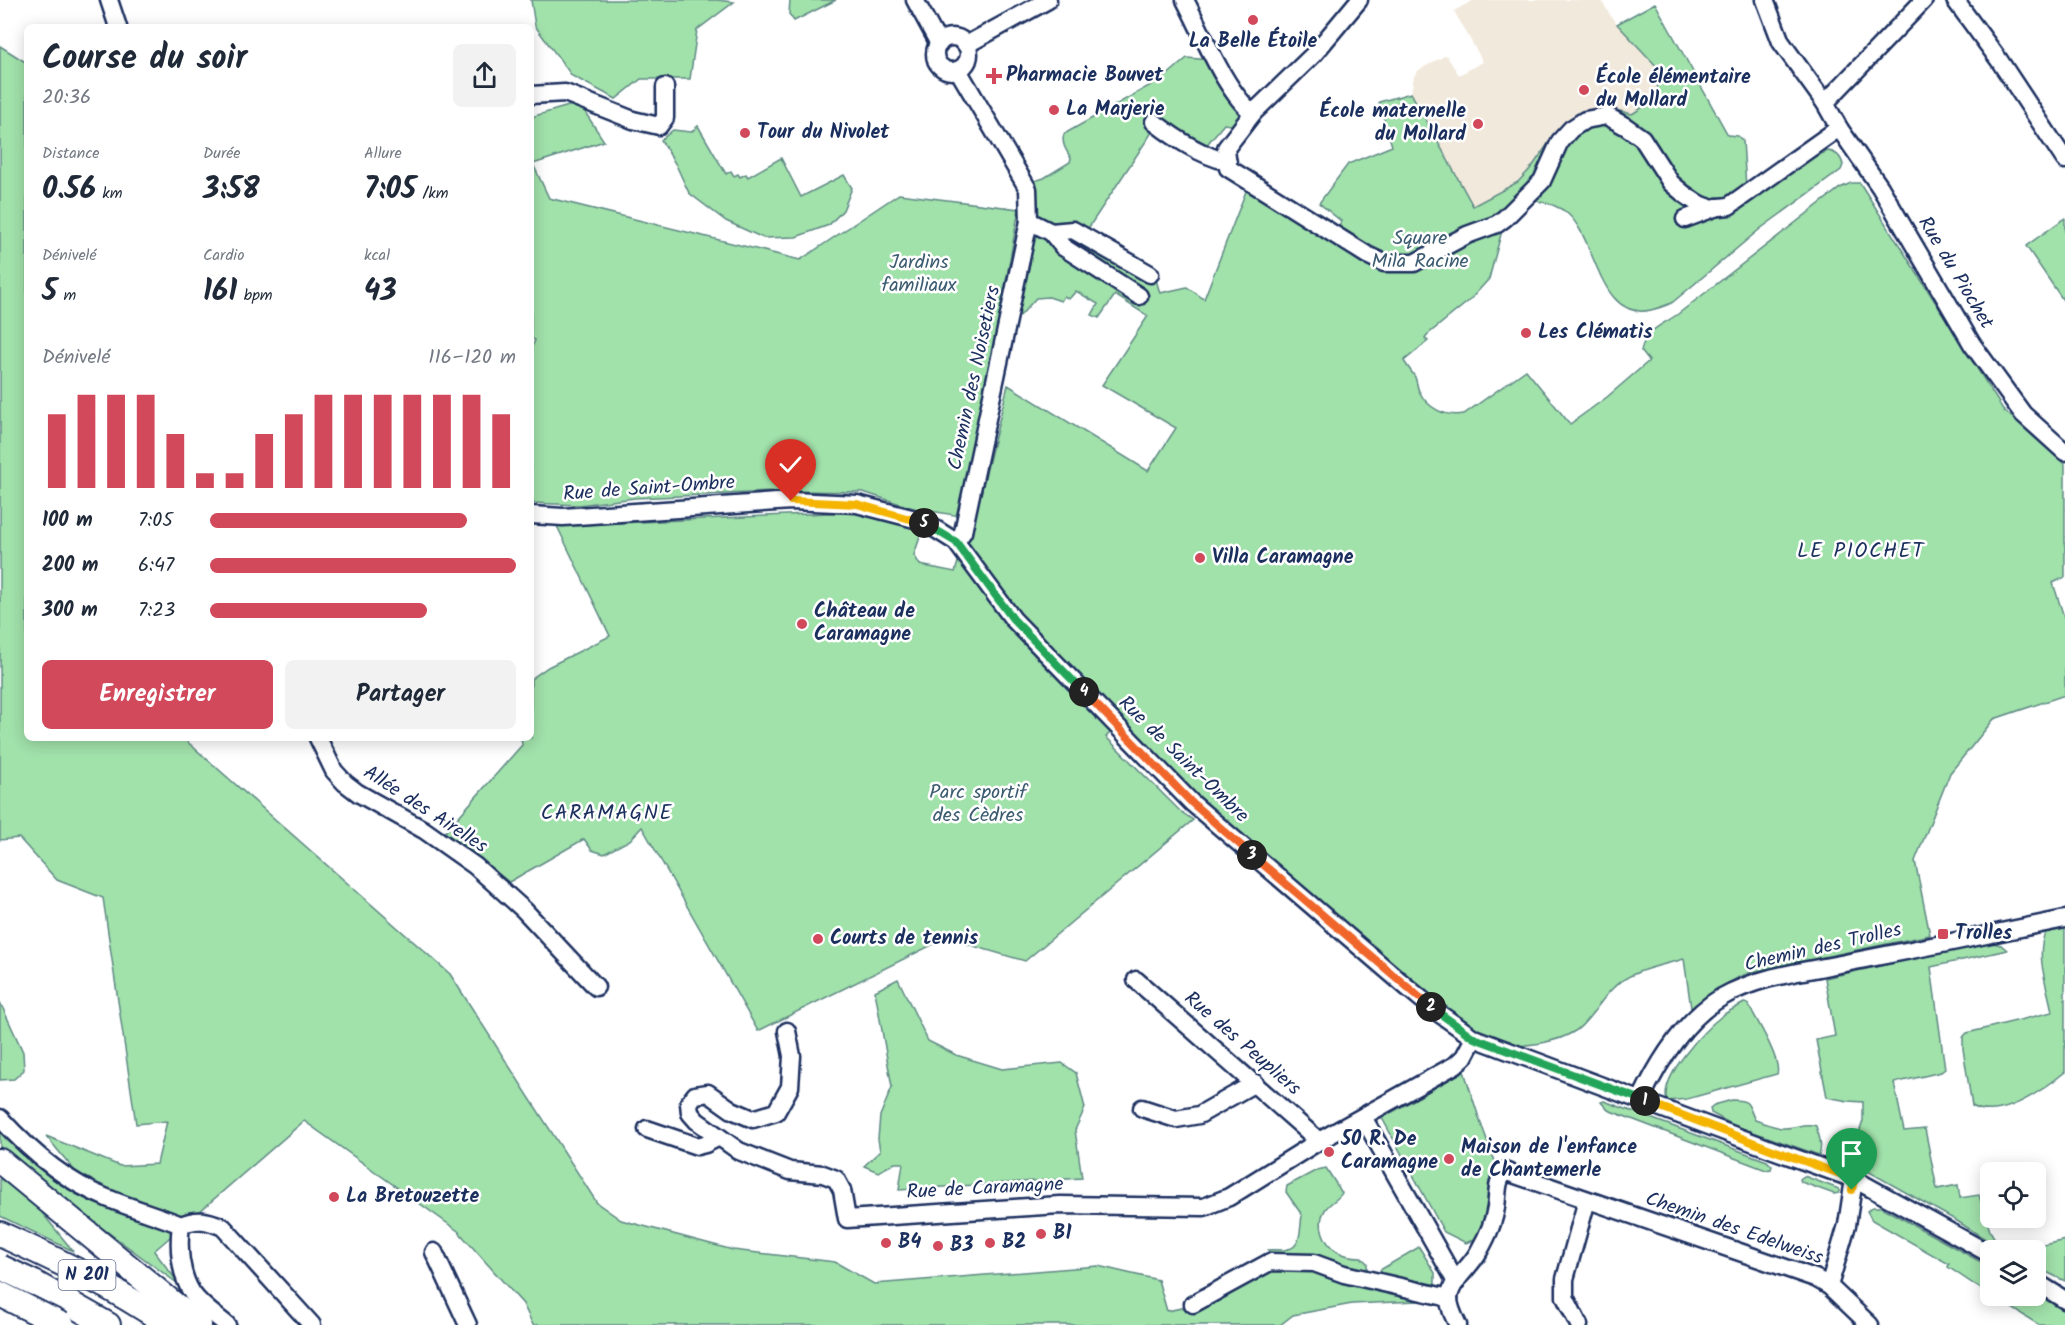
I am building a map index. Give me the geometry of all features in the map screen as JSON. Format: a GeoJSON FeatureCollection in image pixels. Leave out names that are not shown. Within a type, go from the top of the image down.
{"type":"FeatureCollection","features":[{"type":"Feature","properties":{"kind":"highway"},"geometry":{"type":"LineString","coordinates":[[0,1161],[199,1325]]}},
{"type":"Feature","properties":{"kind":"highway","name":"N 201"},"geometry":{"type":"LineString","coordinates":[[0,1234],[126,1296],[169,1325]]}},
{"type":"Feature","properties":{"kind":"highway","name":"N 201"},"geometry":{"type":"LineString","coordinates":[[0,1267],[34,1283],[108,1325]]}},
{"type":"Feature","properties":{"kind":"highway"},"geometry":{"type":"LineString","coordinates":[[0,1294],[62,1325]]}},
{"type":"Feature","properties":{"kind":"street"},"geometry":{"type":"LineString","coordinates":[[109,0],[117,24]]}},
{"type":"Feature","properties":{"kind":"street"},"geometry":{"type":"LineString","coordinates":[[915,0],[939,44]]}},
{"type":"Feature","properties":{"kind":"street"},"geometry":{"type":"LineString","coordinates":[[966,45],[1048,0]]}},
{"type":"Feature","properties":{"kind":"street"},"geometry":{"type":"LineString","coordinates":[[1185,0],[1232,90],[1244,106],[1253,113]]}},
{"type":"Feature","properties":{"kind":"street"},"geometry":{"type":"LineString","coordinates":[[1359,0],[1314,54],[1253,113],[1226,148],[1228,168],[1367,255],[1384,263],[1414,263],[1467,235],[1497,224],[1542,181],[1560,141],[1570,129],[1584,120],[1607,116],[1625,126],[1642,138],[1671,183],[1697,203],[1710,208],[1729,206],[1839,128]]}},
{"type":"Feature","properties":{"kind":"street","name":"Rue du Piochet"},"geometry":{"type":"LineString","coordinates":[[1765,0],[1781,42],[1825,103],[1839,128],[1880,187],[1972,344],[2022,414],[2065,452]]}},
{"type":"Feature","properties":{"kind":"street"},"geometry":{"type":"LineString","coordinates":[[1825,103],[1924,0]]}},
{"type":"Feature","properties":{"kind":"street"},"geometry":{"type":"LineString","coordinates":[[1955,0],[1999,60],[2065,160]]}},
{"type":"Feature","properties":{"kind":"street"},"geometry":{"type":"LineString","coordinates":[[947,38],[962,41],[966,45],[968,59],[958,70],[947,71],[938,64],[935,54],[939,44],[947,38]]}},
{"type":"Feature","properties":{"kind":"street","name":"Chemin des Noisetiers"},"geometry":{"type":"LineString","coordinates":[[956,542],[963,532],[1029,221],[1028,189],[958,70]]}},
{"type":"Feature","properties":{"kind":"street"},"geometry":{"type":"LineString","coordinates":[[534,95],[565,93],[643,123],[659,126],[664,118],[665,87]]}},
{"type":"Feature","properties":{"kind":"street"},"geometry":{"type":"LineString","coordinates":[[1154,122],[1179,141],[1216,159],[1228,162]]}},
{"type":"Feature","properties":{"kind":"street"},"geometry":{"type":"LineString","coordinates":[[1685,219],[1717,207]]}},
{"type":"Feature","properties":{"kind":"street"},"geometry":{"type":"LineString","coordinates":[[1029,221],[1051,232],[1063,247],[1139,296]]}},
{"type":"Feature","properties":{"kind":"street"},"geometry":{"type":"LineString","coordinates":[[1051,232],[1072,230],[1150,274]]}},
{"type":"Feature","properties":{"kind":"street","name":"Rue de Saint-Ombre"},"geometry":{"type":"LineString","coordinates":[[534,515],[563,517],[791,501],[857,504],[919,520],[956,542],[1013,619],[1192,803],[1415,994],[1474,1038],[1854,1179],[1980,1248]]}},
{"type":"Feature","properties":{"kind":"street","name":"Allée des Airelles"},"geometry":{"type":"LineString","coordinates":[[319,741],[325,754],[345,783],[358,794],[424,830],[475,866],[524,910],[596,987]]}},
{"type":"Feature","properties":{"kind":"street","name":"Chemin des Trolles"},"geometry":{"type":"LineString","coordinates":[[1641,1099],[1652,1075],[1687,1028],[1721,998],[1739,988],[1815,969],[2065,919]]}},
{"type":"Feature","properties":{"kind":"street","name":"Rue des Peupliers"},"geometry":{"type":"LineString","coordinates":[[1136,980],[1319,1141]]}},
{"type":"Feature","properties":{"kind":"street","name":"Rue de Caramagne"},"geometry":{"type":"LineString","coordinates":[[787,1031],[792,1056],[790,1087],[776,1112],[753,1119],[732,1110],[708,1093],[694,1095],[689,1103],[690,1113],[697,1121],[739,1151],[790,1172],[823,1174],[836,1179],[842,1190],[847,1219],[1060,1205],[1204,1207],[1229,1197],[1319,1141],[1455,1065],[1464,1057],[1474,1038]]}},
{"type":"Feature","properties":{"kind":"street"},"geometry":{"type":"LineString","coordinates":[[1143,1108],[1176,1119],[1199,1115],[1255,1083]]}},
{"type":"Feature","properties":{"kind":"street"},"geometry":{"type":"LineString","coordinates":[[1363,1117],[1456,1282],[1449,1298],[1452,1314],[1458,1325]]}},
{"type":"Feature","properties":{"kind":"street"},"geometry":{"type":"LineString","coordinates":[[0,1118],[30,1148],[83,1186],[106,1198],[181,1225],[192,1220],[207,1220],[223,1227],[312,1325]]}},
{"type":"Feature","properties":{"kind":"street"},"geometry":{"type":"LineString","coordinates":[[647,1129],[697,1146],[719,1137]]}},
{"type":"Feature","properties":{"kind":"street","name":"Chemin des Edelweiss"},"geometry":{"type":"LineString","coordinates":[[1456,1282],[1478,1254],[1491,1227],[1496,1208],[1498,1179],[1504,1171],[1815,1278],[1829,1286],[1870,1325]]}},
{"type":"Feature","properties":{"kind":"street"},"geometry":{"type":"LineString","coordinates":[[1829,1286],[1847,1225],[1854,1179]]}},
{"type":"Feature","properties":{"kind":"street"},"geometry":{"type":"LineString","coordinates":[[1580,1325],[1565,1297],[1565,1279],[1587,1200]]}},
{"type":"Feature","properties":{"kind":"street"},"geometry":{"type":"LineString","coordinates":[[181,1225],[181,1262],[192,1293],[227,1325]]}},
{"type":"Feature","properties":{"kind":"street"},"geometry":{"type":"LineString","coordinates":[[434,1252],[468,1325]]}},
{"type":"Feature","properties":{"kind":"street"},"geometry":{"type":"LineString","coordinates":[[1193,1304],[1270,1262],[1314,1263],[1344,1274],[1449,1298]]}},
{"type":"Feature","properties":{"kind":"street"},"geometry":{"type":"LineString","coordinates":[[2046,1288],[2065,1300]]}},
{"type":"Feature","properties":{"kind":"shaded area","name":"École élémentaire du Mollard"},"geometry":{"type":"Polygon","coordinates":[[[1474,0],[1601,0],[1612,18],[1659,69],[1659,80],[1655,97],[1645,107],[1632,114],[1552,138],[1532,167],[1518,182],[1473,206],[1411,93],[1414,76],[1419,70],[1446,55],[1459,75],[1483,62],[1454,11],[1474,0]]]}},
{"type":"Feature","properties":{"kind":"green space"},"geometry":{"type":"Polygon","coordinates":[[[531,0],[717,0],[734,2],[697,30],[690,79],[641,79],[616,99],[572,76],[535,26],[531,0]]]}},
{"type":"Feature","properties":{"kind":"green space"},"geometry":{"type":"Polygon","coordinates":[[[790,0],[836,0],[794,21],[789,14],[790,0]]]}},
{"type":"Feature","properties":{"kind":"green space","name":"Square Mila Racine"},"geometry":{"type":"Polygon","coordinates":[[[1655,3],[1728,135],[1738,136],[1743,141],[1746,187],[1828,151],[1836,153],[1839,157],[1843,165],[1841,170],[1760,229],[1673,302],[1651,310],[1634,310],[1620,304],[1601,276],[1578,226],[1568,214],[1555,206],[1530,199],[1504,223],[1489,279],[1470,300],[1427,335],[1425,338],[1428,341],[1404,361],[1415,377],[1419,391],[1432,407],[1444,413],[1464,414],[1526,370],[1570,424],[1607,397],[1649,361],[1641,351],[1650,333],[1678,314],[1840,188],[1851,183],[1860,183],[2004,411],[2043,441],[2065,464],[2065,577],[2053,583],[2065,620],[2065,695],[1994,719],[1950,773],[1915,861],[1930,935],[1752,972],[1739,977],[1691,1008],[1684,959],[1627,977],[1608,994],[1584,1023],[1575,1031],[1559,1039],[1503,1047],[1439,1005],[1192,797],[1020,620],[967,550],[965,540],[973,514],[976,513],[1008,385],[1148,471],[1176,428],[1102,385],[1148,316],[1115,295],[1099,318],[1092,315],[1098,304],[1076,291],[1069,299],[1064,296],[1061,301],[1049,297],[1036,298],[1020,316],[1015,315],[1031,182],[1044,178],[1070,162],[1071,158],[1064,143],[1064,134],[1165,77],[1187,58],[1212,60],[1240,117],[1236,126],[1224,124],[1204,148],[1160,120],[1085,233],[1154,273],[1160,293],[1187,287],[1204,299],[1248,186],[1337,231],[1341,221],[1319,203],[1348,164],[1392,146],[1379,102],[1411,93],[1473,206],[1518,182],[1532,167],[1552,138],[1590,112],[1608,108],[1632,114],[1639,110],[1654,96],[1659,69],[1617,24],[1655,3]]]}},
{"type":"Feature","properties":{"kind":"green space"},"geometry":{"type":"Polygon","coordinates":[[[0,46],[24,61],[24,741],[186,741],[450,974],[597,1203],[621,1220],[733,1250],[835,1262],[874,1284],[1098,1266],[1158,1280],[1167,1311],[1214,1301],[1261,1272],[1299,1268],[1418,1301],[1352,1304],[1293,1315],[1280,1325],[533,1325],[523,1304],[458,1231],[304,1121],[154,1251],[181,1286],[0,1151],[0,1128],[100,1201],[46,1136],[120,1166],[157,1164],[167,1121],[136,1124],[103,898],[57,880],[19,838],[0,840],[0,46]]]}},
{"type":"Feature","properties":{"kind":"green space"},"geometry":{"type":"Polygon","coordinates":[[[579,103],[604,141],[534,164],[534,116],[579,103]]]}},
{"type":"Feature","properties":{"kind":"green space"},"geometry":{"type":"Polygon","coordinates":[[[698,126],[726,174],[731,171],[734,176],[738,174],[740,177],[746,174],[748,177],[781,158],[801,197],[844,175],[852,188],[843,210],[829,225],[796,237],[763,238],[726,221],[689,193],[661,140],[673,130],[691,132],[698,126]]]}},
{"type":"Feature","properties":{"kind":"green space","name":"Jardins familiaux"},"geometry":{"type":"Polygon","coordinates":[[[534,166],[549,198],[800,260],[899,194],[1019,209],[991,365],[960,516],[913,508],[863,492],[793,491],[635,498],[579,505],[534,503],[534,166]]]}},
{"type":"Feature","properties":{"kind":"green space"},"geometry":{"type":"Polygon","coordinates":[[[2065,218],[2065,303],[2026,246],[2065,218]]]}},
{"type":"Feature","properties":{"kind":"green space","name":"Parc sportif des Cèdres"},"geometry":{"type":"Polygon","coordinates":[[[850,512],[923,528],[914,555],[920,565],[955,572],[961,552],[1113,730],[1106,737],[1180,811],[1193,820],[1025,961],[946,938],[758,1031],[642,827],[630,840],[604,854],[592,850],[584,839],[509,882],[445,832],[522,745],[521,741],[534,741],[534,677],[548,667],[610,636],[557,526],[850,512]]]}},
{"type":"Feature","properties":{"kind":"green space"},"geometry":{"type":"Polygon","coordinates":[[[2065,928],[2065,1072],[2033,1095],[2008,1107],[1983,1110],[1972,1106],[1963,1037],[1967,1033],[2052,1012],[2043,972],[2042,942],[2045,933],[2065,928]]]}},
{"type":"Feature","properties":{"kind":"green space"},"geometry":{"type":"Polygon","coordinates":[[[1989,942],[2001,945],[2007,950],[1931,967],[1945,1069],[1941,1072],[1894,1083],[1904,1131],[1925,1129],[1937,1189],[1958,1185],[1960,1198],[1979,1195],[1980,1228],[1989,1228],[1996,1240],[1987,1240],[1855,1164],[1851,1157],[1863,1121],[1863,1102],[1827,1097],[1816,1040],[1835,1036],[1825,978],[1989,942]]]}},
{"type":"Feature","properties":{"kind":"green space"},"geometry":{"type":"Polygon","coordinates":[[[898,979],[928,1041],[956,1055],[1002,1069],[1062,1063],[1076,1073],[1085,1108],[1075,1130],[1082,1178],[899,1190],[903,1163],[895,1163],[878,1172],[864,1166],[880,1151],[878,1139],[880,1116],[892,1087],[875,991],[898,979]]]}},
{"type":"Feature","properties":{"kind":"green space"},"geometry":{"type":"Polygon","coordinates":[[[0,1002],[23,1052],[24,1070],[14,1079],[0,1080],[0,1002]]]}},
{"type":"Feature","properties":{"kind":"green space"},"geometry":{"type":"Polygon","coordinates":[[[1744,1003],[1748,1004],[1767,1039],[1776,1059],[1777,1074],[1687,1099],[1667,1101],[1666,1091],[1670,1079],[1685,1054],[1723,1015],[1744,1003]]]}},
{"type":"Feature","properties":{"kind":"green space","name":"Maison de l'enfance de Chantemerle"},"geometry":{"type":"Polygon","coordinates":[[[1464,1071],[1495,1161],[1488,1221],[1477,1238],[1466,1243],[1444,1232],[1382,1118],[1464,1071]]]}},
{"type":"Feature","properties":{"kind":"green space"},"geometry":{"type":"Polygon","coordinates":[[[1732,1100],[1746,1102],[1755,1120],[1770,1125],[1785,1128],[1816,1126],[1821,1144],[1819,1155],[1733,1125],[1711,1113],[1710,1108],[1714,1105],[1732,1100]]]}},
{"type":"Feature","properties":{"kind":"green space"},"geometry":{"type":"Polygon","coordinates":[[[1604,1101],[1767,1161],[1772,1166],[1771,1169],[1766,1170],[1608,1110],[1601,1102],[1604,1101]]]}},
{"type":"Feature","properties":{"kind":"green space"},"geometry":{"type":"Polygon","coordinates":[[[0,1168],[22,1188],[73,1251],[0,1216],[0,1168]]]}},
{"type":"Feature","properties":{"kind":"green space"},"geometry":{"type":"Polygon","coordinates":[[[1326,1168],[1342,1193],[1322,1215],[1321,1227],[1325,1239],[1338,1252],[1361,1257],[1367,1263],[1367,1271],[1270,1255],[1268,1250],[1288,1249],[1293,1247],[1298,1240],[1302,1215],[1286,1192],[1287,1186],[1317,1170],[1326,1168]]]}},
{"type":"Feature","properties":{"kind":"green space"},"geometry":{"type":"Polygon","coordinates":[[[1804,1176],[1839,1189],[1839,1193],[1834,1194],[1801,1182],[1800,1179],[1804,1176]]]}},
{"type":"Feature","properties":{"kind":"green space"},"geometry":{"type":"Polygon","coordinates":[[[1873,1207],[1881,1207],[1980,1261],[1980,1288],[1948,1267],[1949,1264],[1872,1220],[1867,1211],[1873,1207]]]}},
{"type":"Feature","properties":{"kind":"green space"},"geometry":{"type":"Polygon","coordinates":[[[2065,1240],[2065,1281],[2046,1272],[2046,1244],[2065,1240]]]}},
{"type":"Feature","properties":{"kind":"green space"},"geometry":{"type":"Polygon","coordinates":[[[1419,1247],[1435,1273],[1435,1284],[1424,1285],[1385,1277],[1380,1270],[1419,1247]]]}},
{"type":"Feature","properties":{"kind":"green space"},"geometry":{"type":"Polygon","coordinates":[[[2046,1299],[2065,1311],[2065,1325],[2039,1325],[2009,1306],[2046,1306],[2046,1299]]]}},
{"type":"Feature","properties":{"kind":"railway"},"geometry":{"type":"LineString","coordinates":[[0,1260],[51,1325]]}},
{"type":"Feature","properties":{"kind":"railway"},"geometry":{"type":"LineString","coordinates":[[0,1282],[34,1325]]}},
{"type":"Feature","properties":{"kind":"place","name":"La Belle Étoile"},"geometry":{"type":"Point","coordinates":[1253,20]}},
{"type":"Feature","properties":{"kind":"place","name":"Pharmacie Bouvet"},"geometry":{"type":"Point","coordinates":[994,76]}},
{"type":"Feature","properties":{"kind":"place","name":"École élémentaire du Mollard"},"geometry":{"type":"Point","coordinates":[1584,90]}},
{"type":"Feature","properties":{"kind":"place","name":"La Marjerie"},"geometry":{"type":"Point","coordinates":[1054,110]}},
{"type":"Feature","properties":{"kind":"place","name":"École maternelle du Mollard"},"geometry":{"type":"Point","coordinates":[1478,124]}},
{"type":"Feature","properties":{"kind":"place","name":"Tour du Nivolet"},"geometry":{"type":"Point","coordinates":[745,133]}},
{"type":"Feature","properties":{"kind":"place","name":"Les Clématis"},"geometry":{"type":"Point","coordinates":[1526,333]}},
{"type":"Feature","properties":{"kind":"place","name":"Villa Caramagne"},"geometry":{"type":"Point","coordinates":[1200,558]}},
{"type":"Feature","properties":{"kind":"place","name":"Château de Caramagne"},"geometry":{"type":"Point","coordinates":[802,624]}},
{"type":"Feature","properties":{"kind":"place","name":"Trolles"},"geometry":{"type":"Point","coordinates":[1943,934]}},
{"type":"Feature","properties":{"kind":"place","name":"Courts de tennis"},"geometry":{"type":"Point","coordinates":[818,939]}},
{"type":"Feature","properties":{"kind":"place","name":"50 R. De Caramagne"},"geometry":{"type":"Point","coordinates":[1329,1152]}},
{"type":"Feature","properties":{"kind":"place","name":"Maison de l'enfance de Chantemerle"},"geometry":{"type":"Point","coordinates":[1449,1159]}},
{"type":"Feature","properties":{"kind":"place","name":"La Bretouzette"},"geometry":{"type":"Point","coordinates":[334,1197]}},
{"type":"Feature","properties":{"kind":"place","name":"B1"},"geometry":{"type":"Point","coordinates":[1041,1234]}},
{"type":"Feature","properties":{"kind":"place","name":"B4"},"geometry":{"type":"Point","coordinates":[886,1243]}},
{"type":"Feature","properties":{"kind":"place","name":"B2"},"geometry":{"type":"Point","coordinates":[990,1243]}},
{"type":"Feature","properties":{"kind":"place","name":"B3"},"geometry":{"type":"Point","coordinates":[938,1246]}},
{"type":"Feature","properties":{"kind":"district","name":"LE PIOCHET"},"geometry":{"type":"Point","coordinates":[1861,551]}},
{"type":"Feature","properties":{"kind":"district","name":"CARAMAGNE"},"geometry":{"type":"Point","coordinates":[607,813]}},
{"type":"Feature","properties":{"kind":"route"},"geometry":{"type":"LineString","coordinates":[[791,501],[857,504],[919,520],[956,542],[1013,619],[1192,803],[1408,988],[1474,1038],[1837,1172],[1854,1179],[1852,1190]]}}]}
